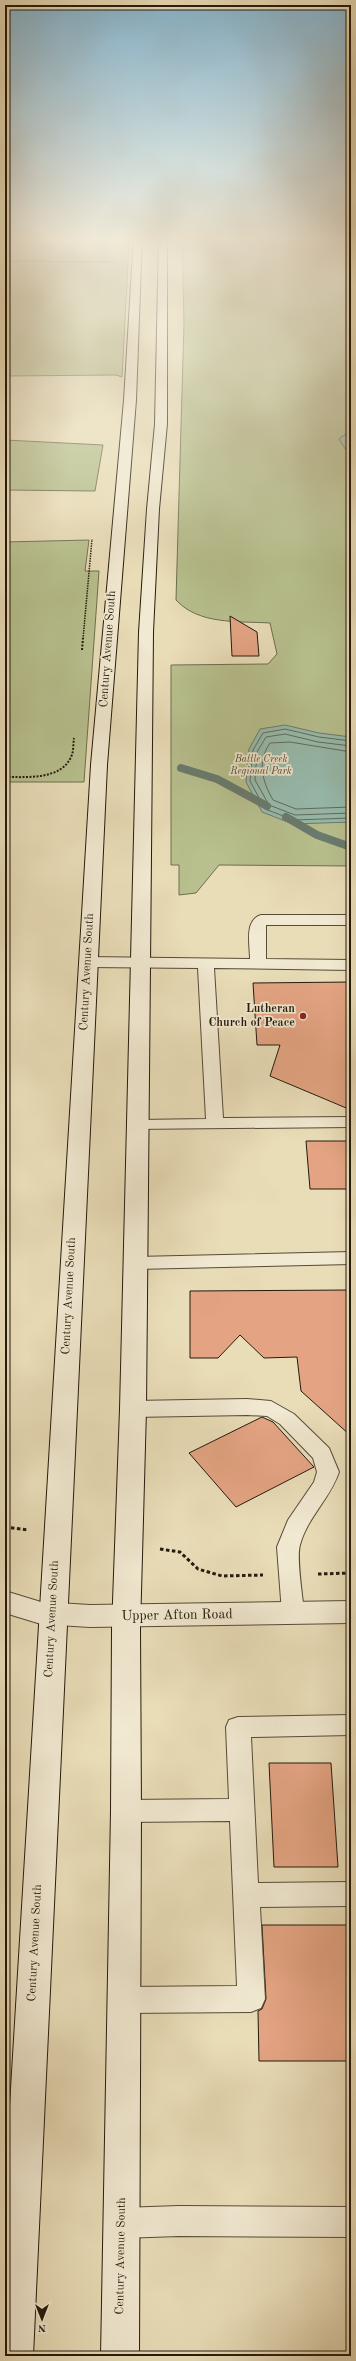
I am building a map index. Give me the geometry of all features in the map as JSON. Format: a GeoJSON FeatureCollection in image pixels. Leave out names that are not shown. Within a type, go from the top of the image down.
{"type":"FeatureCollection","features":[{"type":"Feature","properties":{"kind":"main road","name":"Century Avenue South"},"geometry":{"type":"LineString","coordinates":[[14,2356],[56,1534],[88,962],[107,647],[130,400],[133,346]]}},
{"type":"Feature","properties":{"kind":"main road","name":"Century Avenue South"},"geometry":{"type":"LineString","coordinates":[[120,2356],[126,1811],[124,1746],[129,1462],[133,1409],[136,1263],[146,632],[153,509],[160,424],[161,346]]}},
{"type":"Feature","properties":{"kind":"main road","name":"Upper Afton Road"},"geometry":{"type":"LineString","coordinates":[[5,1602],[52,1614],[126,1616],[351,1612]]}},
{"type":"Feature","properties":{"kind":"lane"},"geometry":{"type":"LineString","coordinates":[[258,964],[258,923],[261,920],[351,920]]}},
{"type":"Feature","properties":{"kind":"lane"},"geometry":{"type":"LineString","coordinates":[[88,962],[351,965]]}},
{"type":"Feature","properties":{"kind":"lane"},"geometry":{"type":"LineString","coordinates":[[206,963],[214,1124]]}},
{"type":"Feature","properties":{"kind":"lane"},"geometry":{"type":"LineString","coordinates":[[138,1125],[351,1122]]}},
{"type":"Feature","properties":{"kind":"lane"},"geometry":{"type":"LineString","coordinates":[[136,1263],[351,1258]]}},
{"type":"Feature","properties":{"kind":"lane"},"geometry":{"type":"LineString","coordinates":[[133,1409],[247,1407],[271,1409],[287,1419],[322,1454],[328,1472],[324,1484],[296,1526],[288,1547],[293,1613]]}},
{"type":"Feature","properties":{"kind":"lane"},"geometry":{"type":"LineString","coordinates":[[124,2000],[251,1999],[238,1727],[351,1725]]}},
{"type":"Feature","properties":{"kind":"lane"},"geometry":{"type":"LineString","coordinates":[[126,1811],[242,1810]]}},
{"type":"Feature","properties":{"kind":"lane"},"geometry":{"type":"LineString","coordinates":[[246,1896],[351,1894]]}},
{"type":"Feature","properties":{"kind":"lane"},"geometry":{"type":"LineString","coordinates":[[121,2223],[180,2221],[351,2222]]}},
{"type":"Feature","properties":{"kind":"path"},"geometry":{"type":"LineString","coordinates":[[82,653],[93,533]]}},
{"type":"Feature","properties":{"kind":"path"},"geometry":{"type":"LineString","coordinates":[[5,777],[35,776],[58,769],[71,756],[74,737]]}},
{"type":"Feature","properties":{"kind":"path"},"geometry":{"type":"LineString","coordinates":[[5,1527],[56,1534]]}},
{"type":"Feature","properties":{"kind":"path"},"geometry":{"type":"LineString","coordinates":[[128,1544],[180,1552]]}},
{"type":"Feature","properties":{"kind":"green space"},"geometry":{"type":"Polygon","coordinates":[[[5,346],[124,346],[122,377],[116,375],[5,376],[5,346]]]}},
{"type":"Feature","properties":{"kind":"green space","name":"Battle Creek Regional Park"},"geometry":{"type":"Polygon","coordinates":[[[183,346],[351,346],[351,430],[339,439],[346,450],[351,451],[351,866],[219,865],[196,893],[179,895],[179,865],[171,865],[171,665],[268,664],[277,654],[270,623],[207,618],[185,608],[176,600],[183,346]]]}},
{"type":"Feature","properties":{"kind":"green space"},"geometry":{"type":"Polygon","coordinates":[[[5,440],[103,445],[95,491],[5,490],[5,440]]]}},
{"type":"Feature","properties":{"kind":"green space"},"geometry":{"type":"Polygon","coordinates":[[[89,540],[85,571],[99,571],[84,782],[5,782],[5,542],[89,540]]]}},
{"type":"Feature","properties":{"kind":"water"},"geometry":{"type":"Polygon","coordinates":[[[351,430],[351,451],[346,450],[339,439],[351,430]]]}},
{"type":"Feature","properties":{"kind":"water"},"geometry":{"type":"Polygon","coordinates":[[[285,725],[319,733],[351,737],[351,822],[293,824],[262,812],[246,782],[249,749],[260,729],[285,725]]]}},
{"type":"Feature","properties":{"kind":"building"},"geometry":{"type":"Polygon","coordinates":[[[230,616],[257,632],[259,656],[232,656],[230,616]]]}},
{"type":"Feature","properties":{"kind":"building","name":"Lutheran Church of Peace"},"geometry":{"type":"Polygon","coordinates":[[[351,982],[351,1110],[270,1076],[280,1045],[257,1045],[253,983],[351,982]]]}},
{"type":"Feature","properties":{"kind":"building"},"geometry":{"type":"Polygon","coordinates":[[[306,1141],[351,1141],[351,1189],[310,1189],[306,1141]]]}},
{"type":"Feature","properties":{"kind":"building"},"geometry":{"type":"Polygon","coordinates":[[[351,1290],[351,1436],[301,1391],[297,1357],[264,1358],[240,1335],[218,1358],[190,1358],[190,1291],[351,1290]]]}},
{"type":"Feature","properties":{"kind":"building"},"geometry":{"type":"Polygon","coordinates":[[[262,1417],[273,1422],[314,1467],[236,1507],[189,1453],[262,1417]]]}},
{"type":"Feature","properties":{"kind":"building"},"geometry":{"type":"Polygon","coordinates":[[[269,1763],[331,1763],[338,1867],[274,1867],[269,1763]]]}},
{"type":"Feature","properties":{"kind":"building"},"geometry":{"type":"Polygon","coordinates":[[[262,1925],[351,1925],[351,2061],[259,2061],[258,2011],[262,2009],[266,1999],[262,1925]]]}},
{"type":"Feature","properties":{"kind":"waterway"},"geometry":{"type":"LineString","coordinates":[[181,768],[217,779],[267,806]]}},
{"type":"Feature","properties":{"kind":"waterway"},"geometry":{"type":"LineString","coordinates":[[286,817],[317,835],[351,847]]}},
{"type":"Feature","properties":{"kind":"place","name":"Lutheran Church of Peace"},"geometry":{"type":"Point","coordinates":[303,1016]}}]}
